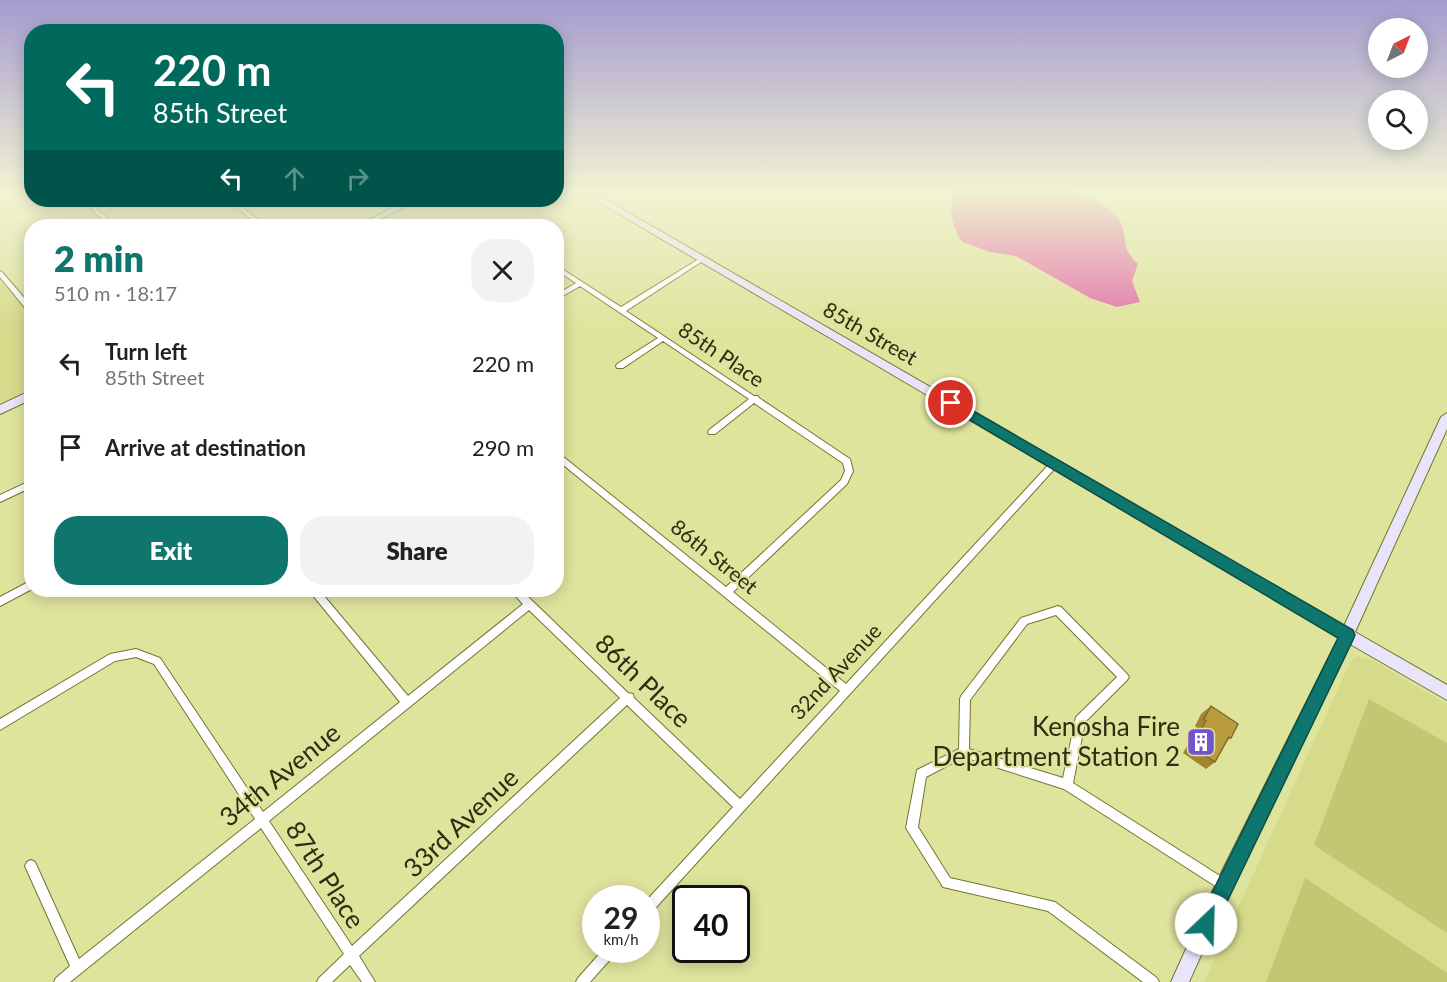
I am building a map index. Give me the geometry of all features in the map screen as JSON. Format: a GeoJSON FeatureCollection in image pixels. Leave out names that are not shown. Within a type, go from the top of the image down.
{"type":"FeatureCollection","features":[{"type":"Feature","properties":{"kind":"street","name":"85th Street"},"geometry":{"type":"LineString","coordinates":[[662,237],[1055,463],[1447,693]]}},
{"type":"Feature","properties":{"kind":"street"},"geometry":{"type":"LineString","coordinates":[[622,310],[702,260]]}},
{"type":"Feature","properties":{"kind":"street","name":"85th Place"},"geometry":{"type":"LineString","coordinates":[[564,272],[847,461],[849,471],[844,482],[727,592]]}},
{"type":"Feature","properties":{"kind":"street"},"geometry":{"type":"LineString","coordinates":[[0,273],[24,302]]}},
{"type":"Feature","properties":{"kind":"street"},"geometry":{"type":"LineString","coordinates":[[564,293],[581,283]]}},
{"type":"Feature","properties":{"kind":"street"},"geometry":{"type":"LineString","coordinates":[[620,366],[663,338]]}},
{"type":"Feature","properties":{"kind":"street"},"geometry":{"type":"LineString","coordinates":[[0,410],[24,398]]}},
{"type":"Feature","properties":{"kind":"street"},"geometry":{"type":"LineString","coordinates":[[712,432],[755,398]]}},
{"type":"Feature","properties":{"kind":"street"},"geometry":{"type":"LineString","coordinates":[[1180,982],[1224,885],[1347,635],[1447,417]]}},
{"type":"Feature","properties":{"kind":"street","name":"86th Street"},"geometry":{"type":"LineString","coordinates":[[564,460],[846,690]]}},
{"type":"Feature","properties":{"kind":"street","name":"32nd Avenue"},"geometry":{"type":"LineString","coordinates":[[660,894],[1055,463]]}},
{"type":"Feature","properties":{"kind":"street"},"geometry":{"type":"LineString","coordinates":[[0,499],[24,487]]}},
{"type":"Feature","properties":{"kind":"street"},"geometry":{"type":"LineString","coordinates":[[0,602],[24,588]]}},
{"type":"Feature","properties":{"kind":"street"},"geometry":{"type":"LineString","coordinates":[[320,597],[406,702]]}},
{"type":"Feature","properties":{"kind":"street","name":"86th Place"},"geometry":{"type":"LineString","coordinates":[[522,597],[739,806]]}},
{"type":"Feature","properties":{"kind":"street","name":"34th Avenue"},"geometry":{"type":"LineString","coordinates":[[60,982],[261,818],[530,604]]}},
{"type":"Feature","properties":{"kind":"street"},"geometry":{"type":"LineString","coordinates":[[964,752],[965,699],[1024,621],[1058,610],[1124,677],[1080,720],[1067,785]]}},
{"type":"Feature","properties":{"kind":"street","name":"87th Place"},"geometry":{"type":"LineString","coordinates":[[0,726],[113,657],[136,653],[157,661],[369,982]]}},
{"type":"Feature","properties":{"kind":"street","name":"33rd Avenue"},"geometry":{"type":"LineString","coordinates":[[323,982],[628,698]]}},
{"type":"Feature","properties":{"kind":"street"},"geometry":{"type":"LineString","coordinates":[[1152,982],[1050,906],[947,883],[912,828],[921,774],[964,752],[1067,785],[1224,885]]}},
{"type":"Feature","properties":{"kind":"street"},"geometry":{"type":"LineString","coordinates":[[31,866],[77,969]]}},
{"type":"Feature","properties":{"kind":"street"},"geometry":{"type":"LineString","coordinates":[[582,982],[599,963]]}},
{"type":"Feature","properties":{"kind":"shaded area"},"geometry":{"type":"Polygon","coordinates":[[[959,237],[1124,237],[1128,252],[1138,264],[1132,281],[1140,302],[1117,307],[1090,298],[1016,256],[990,252],[962,242],[959,237]]]}},
{"type":"Feature","properties":{"kind":"shaded area"},"geometry":{"type":"Polygon","coordinates":[[[0,280],[24,308],[24,392],[0,404],[0,280]]]}},
{"type":"Feature","properties":{"kind":"shaded area"},"geometry":{"type":"Polygon","coordinates":[[[1357,656],[1372,660],[1447,704],[1447,982],[1204,982],[1351,660],[1357,656]]]}},
{"type":"Feature","properties":{"kind":"shaded area"},"geometry":{"type":"Polygon","coordinates":[[[1369,699],[1447,743],[1447,933],[1314,845],[1369,699]]]}},
{"type":"Feature","properties":{"kind":"shaded area"},"geometry":{"type":"Polygon","coordinates":[[[1305,878],[1447,973],[1447,982],[1266,982],[1305,878]]]}},
{"type":"Feature","properties":{"kind":"building"},"geometry":{"type":"Polygon","coordinates":[[[1211,706],[1238,724],[1215,762],[1192,747],[1211,706]]]}},
{"type":"Feature","properties":{"kind":"place","name":"Kenosha Fire Department Station 2"},"geometry":{"type":"Point","coordinates":[1201,742]}},
{"type":"Feature","properties":{"kind":"route"},"geometry":{"type":"LineString","coordinates":[[951,403],[1347,635],[1206,924]]}}]}
